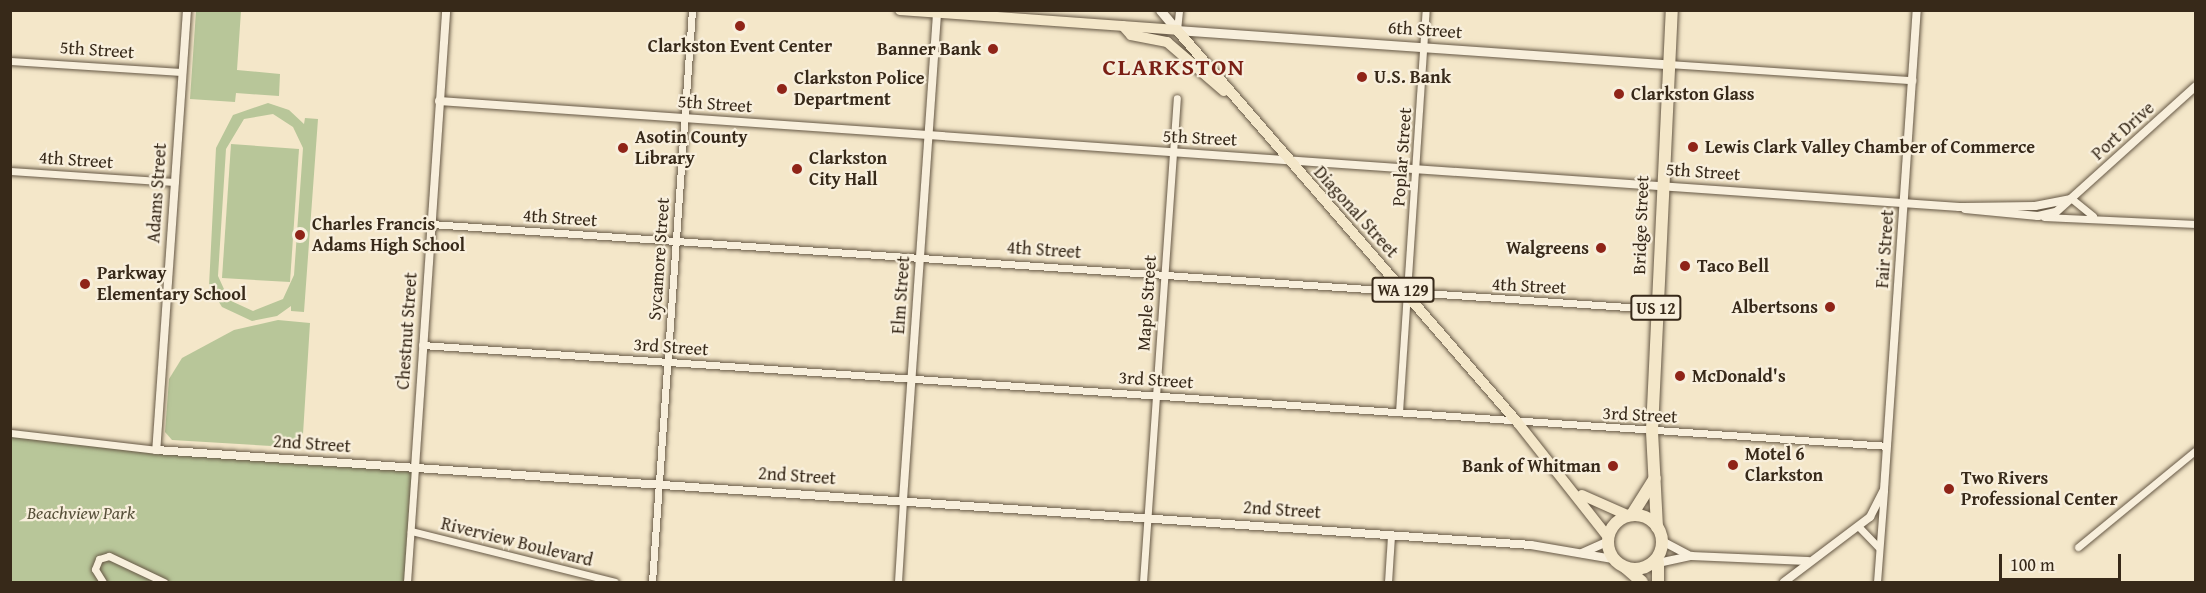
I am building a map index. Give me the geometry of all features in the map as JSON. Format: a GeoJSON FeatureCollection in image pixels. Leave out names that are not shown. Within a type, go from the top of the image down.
{"type":"FeatureCollection","features":[{"type":"Feature","properties":{"kind":"highway","name":"Bridge Street"},"geometry":{"type":"LineString","coordinates":[[1657,527],[1652,430],[1660,186],[1672,10]]}},
{"type":"Feature","properties":{"kind":"highway"},"geometry":{"type":"LineString","coordinates":[[1642,582],[1613,559],[1608,540],[1656,477]]}},
{"type":"Feature","properties":{"kind":"highway"},"geometry":{"type":"LineString","coordinates":[[1630,514],[1657,527]]}},
{"type":"Feature","properties":{"kind":"highway","name":"US 12"},"geometry":{"type":"LineString","coordinates":[[1657,527],[1662,541],[1658,563],[1658,582]]}},
{"type":"Feature","properties":{"kind":"highway"},"geometry":{"type":"LineString","coordinates":[[1625,567],[1658,563]]}},
{"type":"Feature","properties":{"kind":"main road","name":"6th Street"},"geometry":{"type":"LineString","coordinates":[[900,10],[1668,64]]}},
{"type":"Feature","properties":{"kind":"main road","name":"Diagonal Street"},"geometry":{"type":"LineString","coordinates":[[1160,10],[1286,159],[1518,423],[1574,490],[1608,540]]}},
{"type":"Feature","properties":{"kind":"main road","name":"WA 129"},"geometry":{"type":"LineString","coordinates":[[1123,26],[1131,35],[1167,42],[1202,77],[1234,98]]}},
{"type":"Feature","properties":{"kind":"main road","name":"Diagonal Street"},"geometry":{"type":"LineString","coordinates":[[1574,490],[1630,514]]}},
{"type":"Feature","properties":{"kind":"street","name":"Adams Street"},"geometry":{"type":"LineString","coordinates":[[156,450],[187,10]]}},
{"type":"Feature","properties":{"kind":"street","name":"Chestnut Street"},"geometry":{"type":"LineString","coordinates":[[407,582],[446,10]]}},
{"type":"Feature","properties":{"kind":"street","name":"Sycamore Street"},"geometry":{"type":"LineString","coordinates":[[652,582],[692,10]]}},
{"type":"Feature","properties":{"kind":"street"},"geometry":{"type":"LineString","coordinates":[[1177,30],[1179,10]]}},
{"type":"Feature","properties":{"kind":"street","name":"Poplar Street"},"geometry":{"type":"LineString","coordinates":[[1399,412],[1426,10]]}},
{"type":"Feature","properties":{"kind":"street","name":"Fair Street"},"geometry":{"type":"LineString","coordinates":[[1877,582],[1879,548],[1885,533],[1884,490],[1917,10]]}},
{"type":"Feature","properties":{"kind":"street","name":"Elm Street"},"geometry":{"type":"LineString","coordinates":[[898,582],[937,12]]}},
{"type":"Feature","properties":{"kind":"street","name":"5th Street"},"geometry":{"type":"LineString","coordinates":[[10,61],[182,72]]}},
{"type":"Feature","properties":{"kind":"street","name":"6th Street"},"geometry":{"type":"LineString","coordinates":[[1668,64],[1912,80]]}},
{"type":"Feature","properties":{"kind":"street","name":"Port Drive"},"geometry":{"type":"LineString","coordinates":[[2072,199],[2196,86]]}},
{"type":"Feature","properties":{"kind":"street","name":"Maple Street"},"geometry":{"type":"LineString","coordinates":[[1143,582],[1177,98]]}},
{"type":"Feature","properties":{"kind":"street","name":"5th Street"},"geometry":{"type":"LineString","coordinates":[[439,101],[1904,203],[2038,216],[2094,216],[2196,224]]}},
{"type":"Feature","properties":{"kind":"street","name":"4th Street"},"geometry":{"type":"LineString","coordinates":[[10,171],[175,182]]}},
{"type":"Feature","properties":{"kind":"street","name":"5th Street"},"geometry":{"type":"LineString","coordinates":[[1959,207],[2036,206],[2072,199]]}},
{"type":"Feature","properties":{"kind":"street"},"geometry":{"type":"LineString","coordinates":[[2038,216],[2072,199],[2094,216]]}},
{"type":"Feature","properties":{"kind":"street","name":"4th Street"},"geometry":{"type":"LineString","coordinates":[[431,224],[1163,273],[1407,294],[1656,309]]}},
{"type":"Feature","properties":{"kind":"street","name":"3rd Street"},"geometry":{"type":"LineString","coordinates":[[422,345],[1399,412],[1518,423],[1887,446]]}},
{"type":"Feature","properties":{"kind":"street","name":"2nd Street"},"geometry":{"type":"LineString","coordinates":[[10,433],[156,450],[1390,534],[1581,553],[1613,559]]}},
{"type":"Feature","properties":{"kind":"street"},"geometry":{"type":"LineString","coordinates":[[2078,547],[2196,450]]}},
{"type":"Feature","properties":{"kind":"street","name":"Fair Street"},"geometry":{"type":"LineString","coordinates":[[1858,526],[1877,508],[1884,490]]}},
{"type":"Feature","properties":{"kind":"street"},"geometry":{"type":"LineString","coordinates":[[1784,582],[1808,561],[1858,526],[1879,548]]}},
{"type":"Feature","properties":{"kind":"street","name":"Riverview Boulevard"},"geometry":{"type":"LineString","coordinates":[[411,531],[615,582]]}},
{"type":"Feature","properties":{"kind":"street"},"geometry":{"type":"LineString","coordinates":[[1388,582],[1390,534]]}},
{"type":"Feature","properties":{"kind":"street","name":"2nd Street"},"geometry":{"type":"LineString","coordinates":[[1581,553],[1608,540]]}},
{"type":"Feature","properties":{"kind":"street"},"geometry":{"type":"LineString","coordinates":[[1662,541],[1691,556]]}},
{"type":"Feature","properties":{"kind":"street"},"geometry":{"type":"LineString","coordinates":[[103,582],[95,569],[99,559],[109,556],[164,582]]}},
{"type":"Feature","properties":{"kind":"street"},"geometry":{"type":"LineString","coordinates":[[1658,563],[1691,556],[1808,561]]}},
{"type":"Feature","properties":{"kind":"green space"},"geometry":{"type":"Polygon","coordinates":[[[196,11],[241,11],[237,70],[280,74],[279,96],[236,93],[235,102],[190,99],[196,11]]]}},
{"type":"Feature","properties":{"kind":"green space"},"geometry":{"type":"Polygon","coordinates":[[[268,103],[289,110],[304,124],[305,118],[318,119],[304,312],[291,311],[291,306],[277,316],[252,321],[222,307],[209,286],[216,148],[233,115],[268,103]],[[273,114],[244,119],[226,149],[218,276],[229,300],[253,311],[283,299],[294,275],[303,148],[293,127],[273,114]]]}},
{"type":"Feature","properties":{"kind":"green space"},"geometry":{"type":"Polygon","coordinates":[[[231,144],[299,149],[290,282],[222,278],[231,144]]]}},
{"type":"Feature","properties":{"kind":"green space"},"geometry":{"type":"Polygon","coordinates":[[[278,320],[310,323],[303,434],[289,447],[172,440],[165,432],[169,379],[182,358],[234,330],[278,320]]]}},
{"type":"Feature","properties":{"kind":"green space","name":"Beachview Park"},"geometry":{"type":"Polygon","coordinates":[[[10,433],[64,442],[415,468],[407,582],[11,582],[10,433]]]}},
{"type":"Feature","properties":{"kind":"place","name":"Clarkston Event Center"},"geometry":{"type":"Point","coordinates":[740,26]}},
{"type":"Feature","properties":{"kind":"place","name":"Banner Bank"},"geometry":{"type":"Point","coordinates":[993,49]}},
{"type":"Feature","properties":{"kind":"place","name":"U.S. Bank"},"geometry":{"type":"Point","coordinates":[1362,77]}},
{"type":"Feature","properties":{"kind":"place","name":"Clarkston Police Department"},"geometry":{"type":"Point","coordinates":[782,89]}},
{"type":"Feature","properties":{"kind":"place","name":"Clarkston Glass"},"geometry":{"type":"Point","coordinates":[1619,94]}},
{"type":"Feature","properties":{"kind":"place","name":"Lewis Clark Valley Chamber of Commerce"},"geometry":{"type":"Point","coordinates":[1693,147]}},
{"type":"Feature","properties":{"kind":"place","name":"Asotin County Library"},"geometry":{"type":"Point","coordinates":[623,148]}},
{"type":"Feature","properties":{"kind":"place","name":"Clarkston City Hall"},"geometry":{"type":"Point","coordinates":[797,169]}},
{"type":"Feature","properties":{"kind":"place","name":"Charles Francis Adams High School"},"geometry":{"type":"Point","coordinates":[300,235]}},
{"type":"Feature","properties":{"kind":"place","name":"Walgreens"},"geometry":{"type":"Point","coordinates":[1601,248]}},
{"type":"Feature","properties":{"kind":"place","name":"Taco Bell"},"geometry":{"type":"Point","coordinates":[1685,266]}},
{"type":"Feature","properties":{"kind":"place","name":"Parkway Elementary School"},"geometry":{"type":"Point","coordinates":[85,284]}},
{"type":"Feature","properties":{"kind":"place","name":"Albertsons"},"geometry":{"type":"Point","coordinates":[1830,307]}},
{"type":"Feature","properties":{"kind":"place","name":"McDonald's"},"geometry":{"type":"Point","coordinates":[1680,376]}},
{"type":"Feature","properties":{"kind":"place","name":"Motel 6 Clarkston"},"geometry":{"type":"Point","coordinates":[1733,465]}},
{"type":"Feature","properties":{"kind":"place","name":"Bank of Whitman"},"geometry":{"type":"Point","coordinates":[1613,466]}},
{"type":"Feature","properties":{"kind":"place","name":"Two Rivers Professional Center"},"geometry":{"type":"Point","coordinates":[1949,489]}},
{"type":"Feature","properties":{"kind":"district","name":"CLARKSTON"},"geometry":{"type":"Point","coordinates":[1174,67]}}]}
